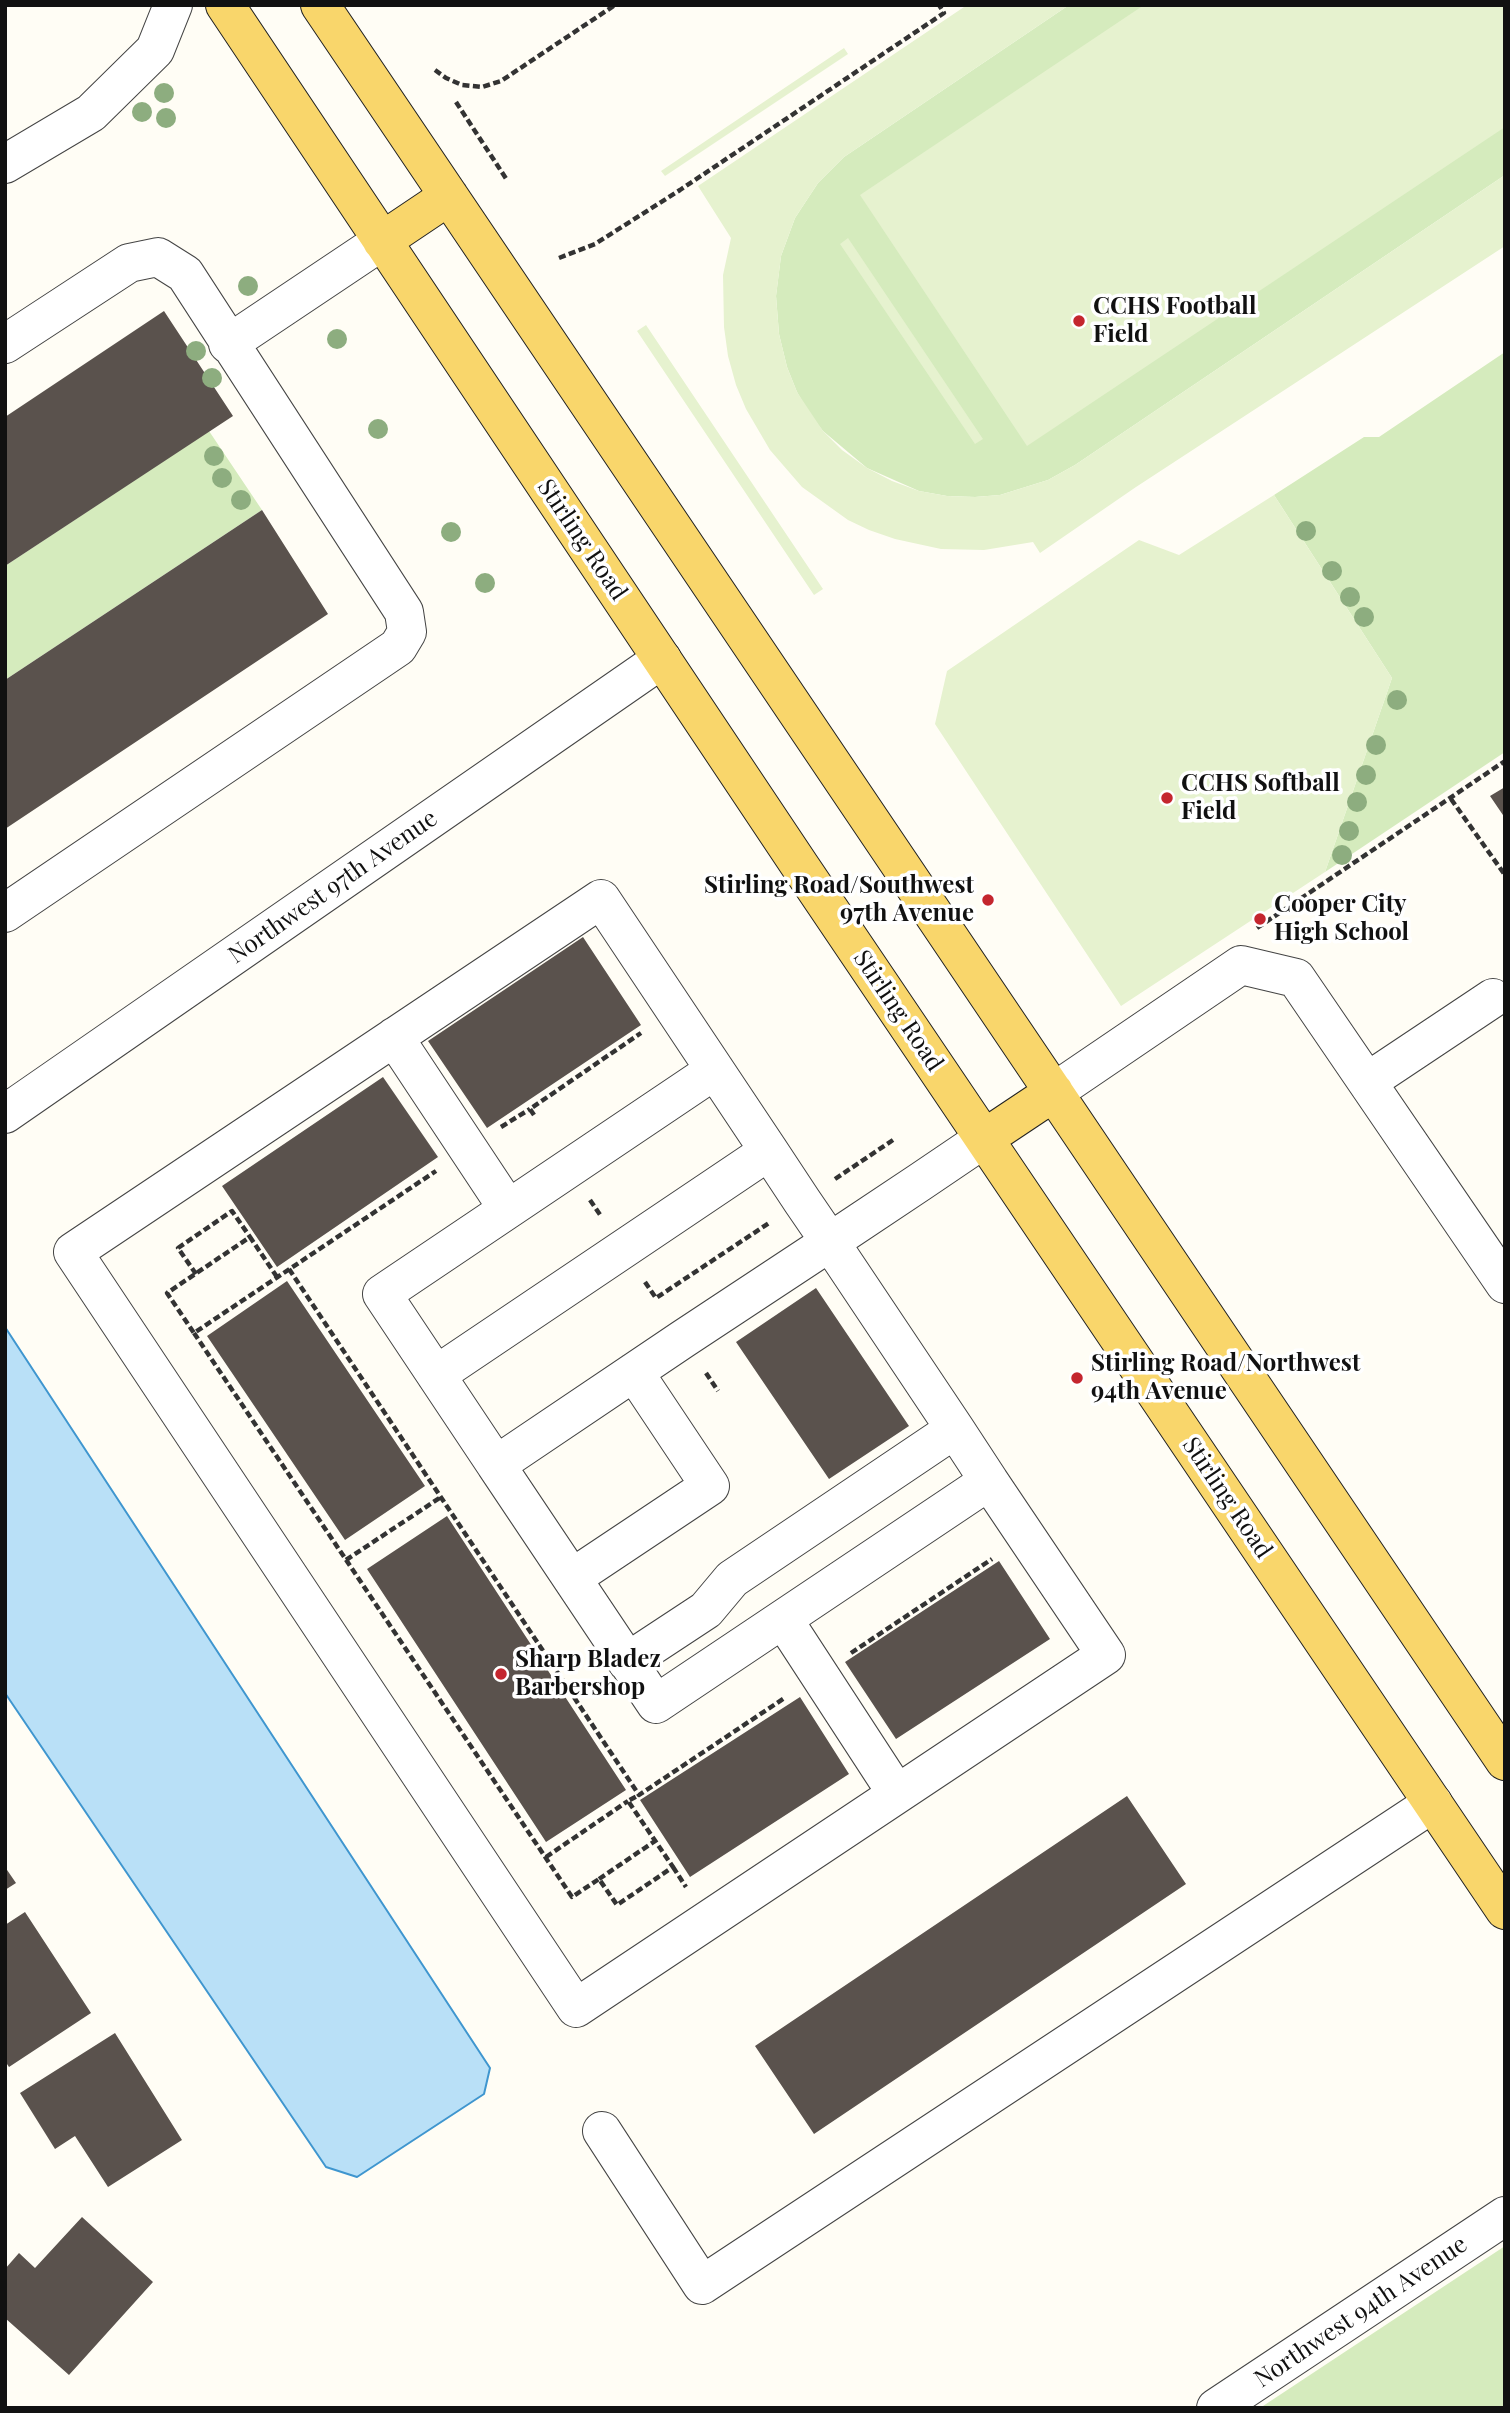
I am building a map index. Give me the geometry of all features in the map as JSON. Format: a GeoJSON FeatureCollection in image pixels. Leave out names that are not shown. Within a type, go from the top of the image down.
{"type":"FeatureCollection","features":[{"type":"Feature","properties":{"kind":"main road","name":"Stirling Road"},"geometry":{"type":"LineString","coordinates":[[225,5],[1505,1910]]}},
{"type":"Feature","properties":{"kind":"main road"},"geometry":{"type":"LineString","coordinates":[[320,5],[1505,1761]]}},
{"type":"Feature","properties":{"kind":"main road"},"geometry":{"type":"LineString","coordinates":[[382,241],[449,196]]}},
{"type":"Feature","properties":{"kind":"main road"},"geometry":{"type":"LineString","coordinates":[[985,1138],[1054,1093]]}},
{"type":"Feature","properties":{"kind":"street"},"geometry":{"type":"LineString","coordinates":[[5,164],[90,113],[155,50],[173,5]]}},
{"type":"Feature","properties":{"kind":"street"},"geometry":{"type":"LineString","coordinates":[[228,344],[382,241]]}},
{"type":"Feature","properties":{"kind":"street"},"geometry":{"type":"LineString","coordinates":[[5,344],[129,263],[159,257],[185,274],[404,612],[407,632],[398,646],[5,913]]}},
{"type":"Feature","properties":{"kind":"street","name":"Northwest 97th Avenue"},"geometry":{"type":"LineString","coordinates":[[5,1114],[662,659]]}},
{"type":"Feature","properties":{"kind":"street"},"geometry":{"type":"LineString","coordinates":[[601,899],[676,1010],[1106,1655],[576,2008],[72,1252],[601,899]]}},
{"type":"Feature","properties":{"kind":"street"},"geometry":{"type":"LineString","coordinates":[[1054,1093],[1241,965],[1296,978],[1505,1284]]}},
{"type":"Feature","properties":{"kind":"street"},"geometry":{"type":"LineString","coordinates":[[1367,1082],[1493,998]]}},
{"type":"Feature","properties":{"kind":"street"},"geometry":{"type":"LineString","coordinates":[[394,1037],[508,1209]]}},
{"type":"Feature","properties":{"kind":"street"},"geometry":{"type":"LineString","coordinates":[[715,1070],[382,1294],[656,1704],[989,1481]]}},
{"type":"Feature","properties":{"kind":"street"},"geometry":{"type":"LineString","coordinates":[[496,1465],[985,1138]]}},
{"type":"Feature","properties":{"kind":"street"},"geometry":{"type":"LineString","coordinates":[[436,1375],[769,1151]]}},
{"type":"Feature","properties":{"kind":"street"},"geometry":{"type":"LineString","coordinates":[[572,1578],[710,1486],[634,1372]]}},
{"type":"Feature","properties":{"kind":"street"},"geometry":{"type":"LineString","coordinates":[[627,1661],[706,1609],[732,1579],[955,1429]]}},
{"type":"Feature","properties":{"kind":"street"},"geometry":{"type":"LineString","coordinates":[[783,1619],[897,1794]]}},
{"type":"Feature","properties":{"kind":"street"},"geometry":{"type":"LineString","coordinates":[[601,2131],[702,2285],[1433,1802]]}},
{"type":"Feature","properties":{"kind":"street","name":"Northwest 94th Avenue"},"geometry":{"type":"LineString","coordinates":[[1216,2408],[1505,2216]]}},
{"type":"Feature","properties":{"kind":"path"},"geometry":{"type":"LineString","coordinates":[[435,70],[462,85],[482,87],[501,81],[615,5]]}},
{"type":"Feature","properties":{"kind":"path"},"geometry":{"type":"LineString","coordinates":[[559,258],[595,244],[680,190],[944,12],[939,5]]}},
{"type":"Feature","properties":{"kind":"path"},"geometry":{"type":"LineString","coordinates":[[456,102],[507,180]]}},
{"type":"Feature","properties":{"kind":"path"},"geometry":{"type":"LineString","coordinates":[[1256,929],[1505,761]]}},
{"type":"Feature","properties":{"kind":"path"},"geometry":{"type":"LineString","coordinates":[[1451,798],[1505,875]]}},
{"type":"Feature","properties":{"kind":"path"},"geometry":{"type":"LineString","coordinates":[[498,1130],[676,1010]]}},
{"type":"Feature","properties":{"kind":"path"},"geometry":{"type":"LineString","coordinates":[[530,1109],[534,1115]]}},
{"type":"Feature","properties":{"kind":"path"},"geometry":{"type":"LineString","coordinates":[[832,1181],[893,1140]]}},
{"type":"Feature","properties":{"kind":"path"},"geometry":{"type":"LineString","coordinates":[[194,1333],[445,1165]]}},
{"type":"Feature","properties":{"kind":"path"},"geometry":{"type":"LineString","coordinates":[[588,1197],[602,1217]]}},
{"type":"Feature","properties":{"kind":"path"},"geometry":{"type":"LineString","coordinates":[[196,1274],[178,1248],[232,1211],[277,1277]]}},
{"type":"Feature","properties":{"kind":"path"},"geometry":{"type":"LineString","coordinates":[[642,1277],[656,1298],[770,1222]]}},
{"type":"Feature","properties":{"kind":"path"},"geometry":{"type":"LineString","coordinates":[[250,1237],[167,1293],[346,1560],[572,1897],[655,1841]]}},
{"type":"Feature","properties":{"kind":"path"},"geometry":{"type":"LineString","coordinates":[[346,1560],[441,1497]]}},
{"type":"Feature","properties":{"kind":"path"},"geometry":{"type":"LineString","coordinates":[[841,1660],[998,1556]]}},
{"type":"Feature","properties":{"kind":"path"},"geometry":{"type":"LineString","coordinates":[[546,1857],[639,1795]]}},
{"type":"Feature","properties":{"kind":"path"},"geometry":{"type":"LineString","coordinates":[[628,1801],[687,1889],[698,1881]]}},
{"type":"Feature","properties":{"kind":"path"},"geometry":{"type":"LineString","coordinates":[[599,1879],[617,1905],[673,1867]]}},
{"type":"Feature","properties":{"kind":"green space"},"geometry":{"type":"Polygon","coordinates":[[[967,5],[1069,5],[844,157],[818,183],[795,218],[781,256],[776,296],[779,334],[787,367],[797,392],[823,431],[842,450],[867,468],[892,481],[919,491],[975,497],[1000,495],[1048,480],[1075,465],[1505,175],[1505,246],[1136,487],[1040,553],[1033,542],[984,550],[941,549],[869,530],[848,520],[802,487],[770,450],[746,409],[728,356],[724,327],[723,275],[731,238],[698,186],[967,5]]]}},
{"type":"Feature","properties":{"kind":"green space","name":"CCHS Football Field"},"geometry":{"type":"Polygon","coordinates":[[[1069,5],[1505,5],[1505,175],[1075,465],[1048,480],[1000,495],[947,496],[919,491],[867,468],[823,431],[809,413],[787,367],[779,334],[776,296],[781,256],[795,218],[818,183],[844,157],[1069,5]]]}},
{"type":"Feature","properties":{"kind":"green space","name":"CCHS Football Field"},"geometry":{"type":"Polygon","coordinates":[[[1144,5],[1505,5],[1505,127],[1027,446],[860,195],[1144,5]]]}},
{"type":"Feature","properties":{"kind":"green space"},"geometry":{"type":"Polygon","coordinates":[[[844,48],[848,54],[665,176],[661,171],[844,48]]]}},
{"type":"Feature","properties":{"kind":"green space"},"geometry":{"type":"Polygon","coordinates":[[[848,238],[983,439],[975,444],[840,244],[848,238]]]}},
{"type":"Feature","properties":{"kind":"green space"},"geometry":{"type":"Polygon","coordinates":[[[646,325],[823,589],[814,595],[637,331],[646,325]]]}},
{"type":"Feature","properties":{"kind":"green space"},"geometry":{"type":"Polygon","coordinates":[[[1505,352],[1505,752],[1325,872],[1392,678],[1274,495],[1364,437],[1379,437],[1505,352]]]}},
{"type":"Feature","properties":{"kind":"green space"},"geometry":{"type":"Polygon","coordinates":[[[209,431],[262,510],[5,680],[5,566],[209,431]]]}},
{"type":"Feature","properties":{"kind":"green space","name":"CCHS Softball Field"},"geometry":{"type":"Polygon","coordinates":[[[1274,495],[1392,678],[1325,872],[1121,1006],[935,724],[947,671],[1139,540],[1179,555],[1274,495]]]}},
{"type":"Feature","properties":{"kind":"green space"},"geometry":{"type":"Polygon","coordinates":[[[1505,2246],[1505,2408],[1260,2408],[1505,2246]]]}},
{"type":"Feature","properties":{"kind":"water"},"geometry":{"type":"Polygon","coordinates":[[[5,1327],[490,2068],[484,2094],[357,2177],[326,2167],[5,1693],[5,1327]]]}},
{"type":"Feature","properties":{"kind":"building"},"geometry":{"type":"Polygon","coordinates":[[[164,311],[233,416],[5,566],[5,417],[164,311]]]}},
{"type":"Feature","properties":{"kind":"building"},"geometry":{"type":"Polygon","coordinates":[[[262,510],[328,614],[5,829],[5,680],[262,510]]]}},
{"type":"Feature","properties":{"kind":"building"},"geometry":{"type":"Polygon","coordinates":[[[1505,787],[1505,818],[1490,796],[1505,787]]]}},
{"type":"Feature","properties":{"kind":"building"},"geometry":{"type":"Polygon","coordinates":[[[583,937],[641,1025],[487,1128],[428,1041],[583,937]]]}},
{"type":"Feature","properties":{"kind":"building"},"geometry":{"type":"Polygon","coordinates":[[[383,1077],[438,1157],[277,1267],[222,1186],[383,1077]]]}},
{"type":"Feature","properties":{"kind":"building"},"geometry":{"type":"Polygon","coordinates":[[[287,1281],[425,1486],[345,1540],[207,1336],[287,1281]]]}},
{"type":"Feature","properties":{"kind":"building"},"geometry":{"type":"Polygon","coordinates":[[[816,1288],[909,1426],[829,1479],[736,1342],[816,1288]]]}},
{"type":"Feature","properties":{"kind":"building"},"geometry":{"type":"Polygon","coordinates":[[[447,1516],[626,1790],[546,1842],[367,1569],[447,1516]]]}},
{"type":"Feature","properties":{"kind":"building"},"geometry":{"type":"Polygon","coordinates":[[[999,1561],[1050,1639],[896,1739],[845,1662],[999,1561]]]}},
{"type":"Feature","properties":{"kind":"building"},"geometry":{"type":"Polygon","coordinates":[[[800,1697],[849,1774],[690,1877],[640,1800],[800,1697]]]}},
{"type":"Feature","properties":{"kind":"building"},"geometry":{"type":"Polygon","coordinates":[[[1127,1796],[1186,1884],[814,2134],[755,2046],[1127,1796]]]}},
{"type":"Feature","properties":{"kind":"building"},"geometry":{"type":"Polygon","coordinates":[[[5,1867],[16,1883],[5,1890],[5,1867]]]}},
{"type":"Feature","properties":{"kind":"building"},"geometry":{"type":"Polygon","coordinates":[[[25,1912],[91,2013],[9,2067],[5,2061],[5,1925],[25,1912]]]}},
{"type":"Feature","properties":{"kind":"building"},"geometry":{"type":"Polygon","coordinates":[[[115,2033],[182,2140],[108,2187],[75,2136],[55,2149],[20,2093],[115,2033]]]}},
{"type":"Feature","properties":{"kind":"building"},"geometry":{"type":"Polygon","coordinates":[[[82,2217],[153,2282],[69,2375],[5,2318],[5,2269],[19,2253],[35,2268],[82,2217]]]}},
{"type":"Feature","properties":{"kind":"place","name":"CCHS Football Field"},"geometry":{"type":"Point","coordinates":[1079,321]}},
{"type":"Feature","properties":{"kind":"place","name":"CCHS Softball Field"},"geometry":{"type":"Point","coordinates":[1167,798]}},
{"type":"Feature","properties":{"kind":"place","name":"Stirling Road/Southwest 97th Avenue"},"geometry":{"type":"Point","coordinates":[988,900]}},
{"type":"Feature","properties":{"kind":"place","name":"Cooper City High School"},"geometry":{"type":"Point","coordinates":[1260,919]}},
{"type":"Feature","properties":{"kind":"place","name":"Stirling Road/Northwest 94th Avenue"},"geometry":{"type":"Point","coordinates":[1077,1378]}},
{"type":"Feature","properties":{"kind":"place","name":"Sharp Bladez Barbershop"},"geometry":{"type":"Point","coordinates":[501,1674]}}]}
